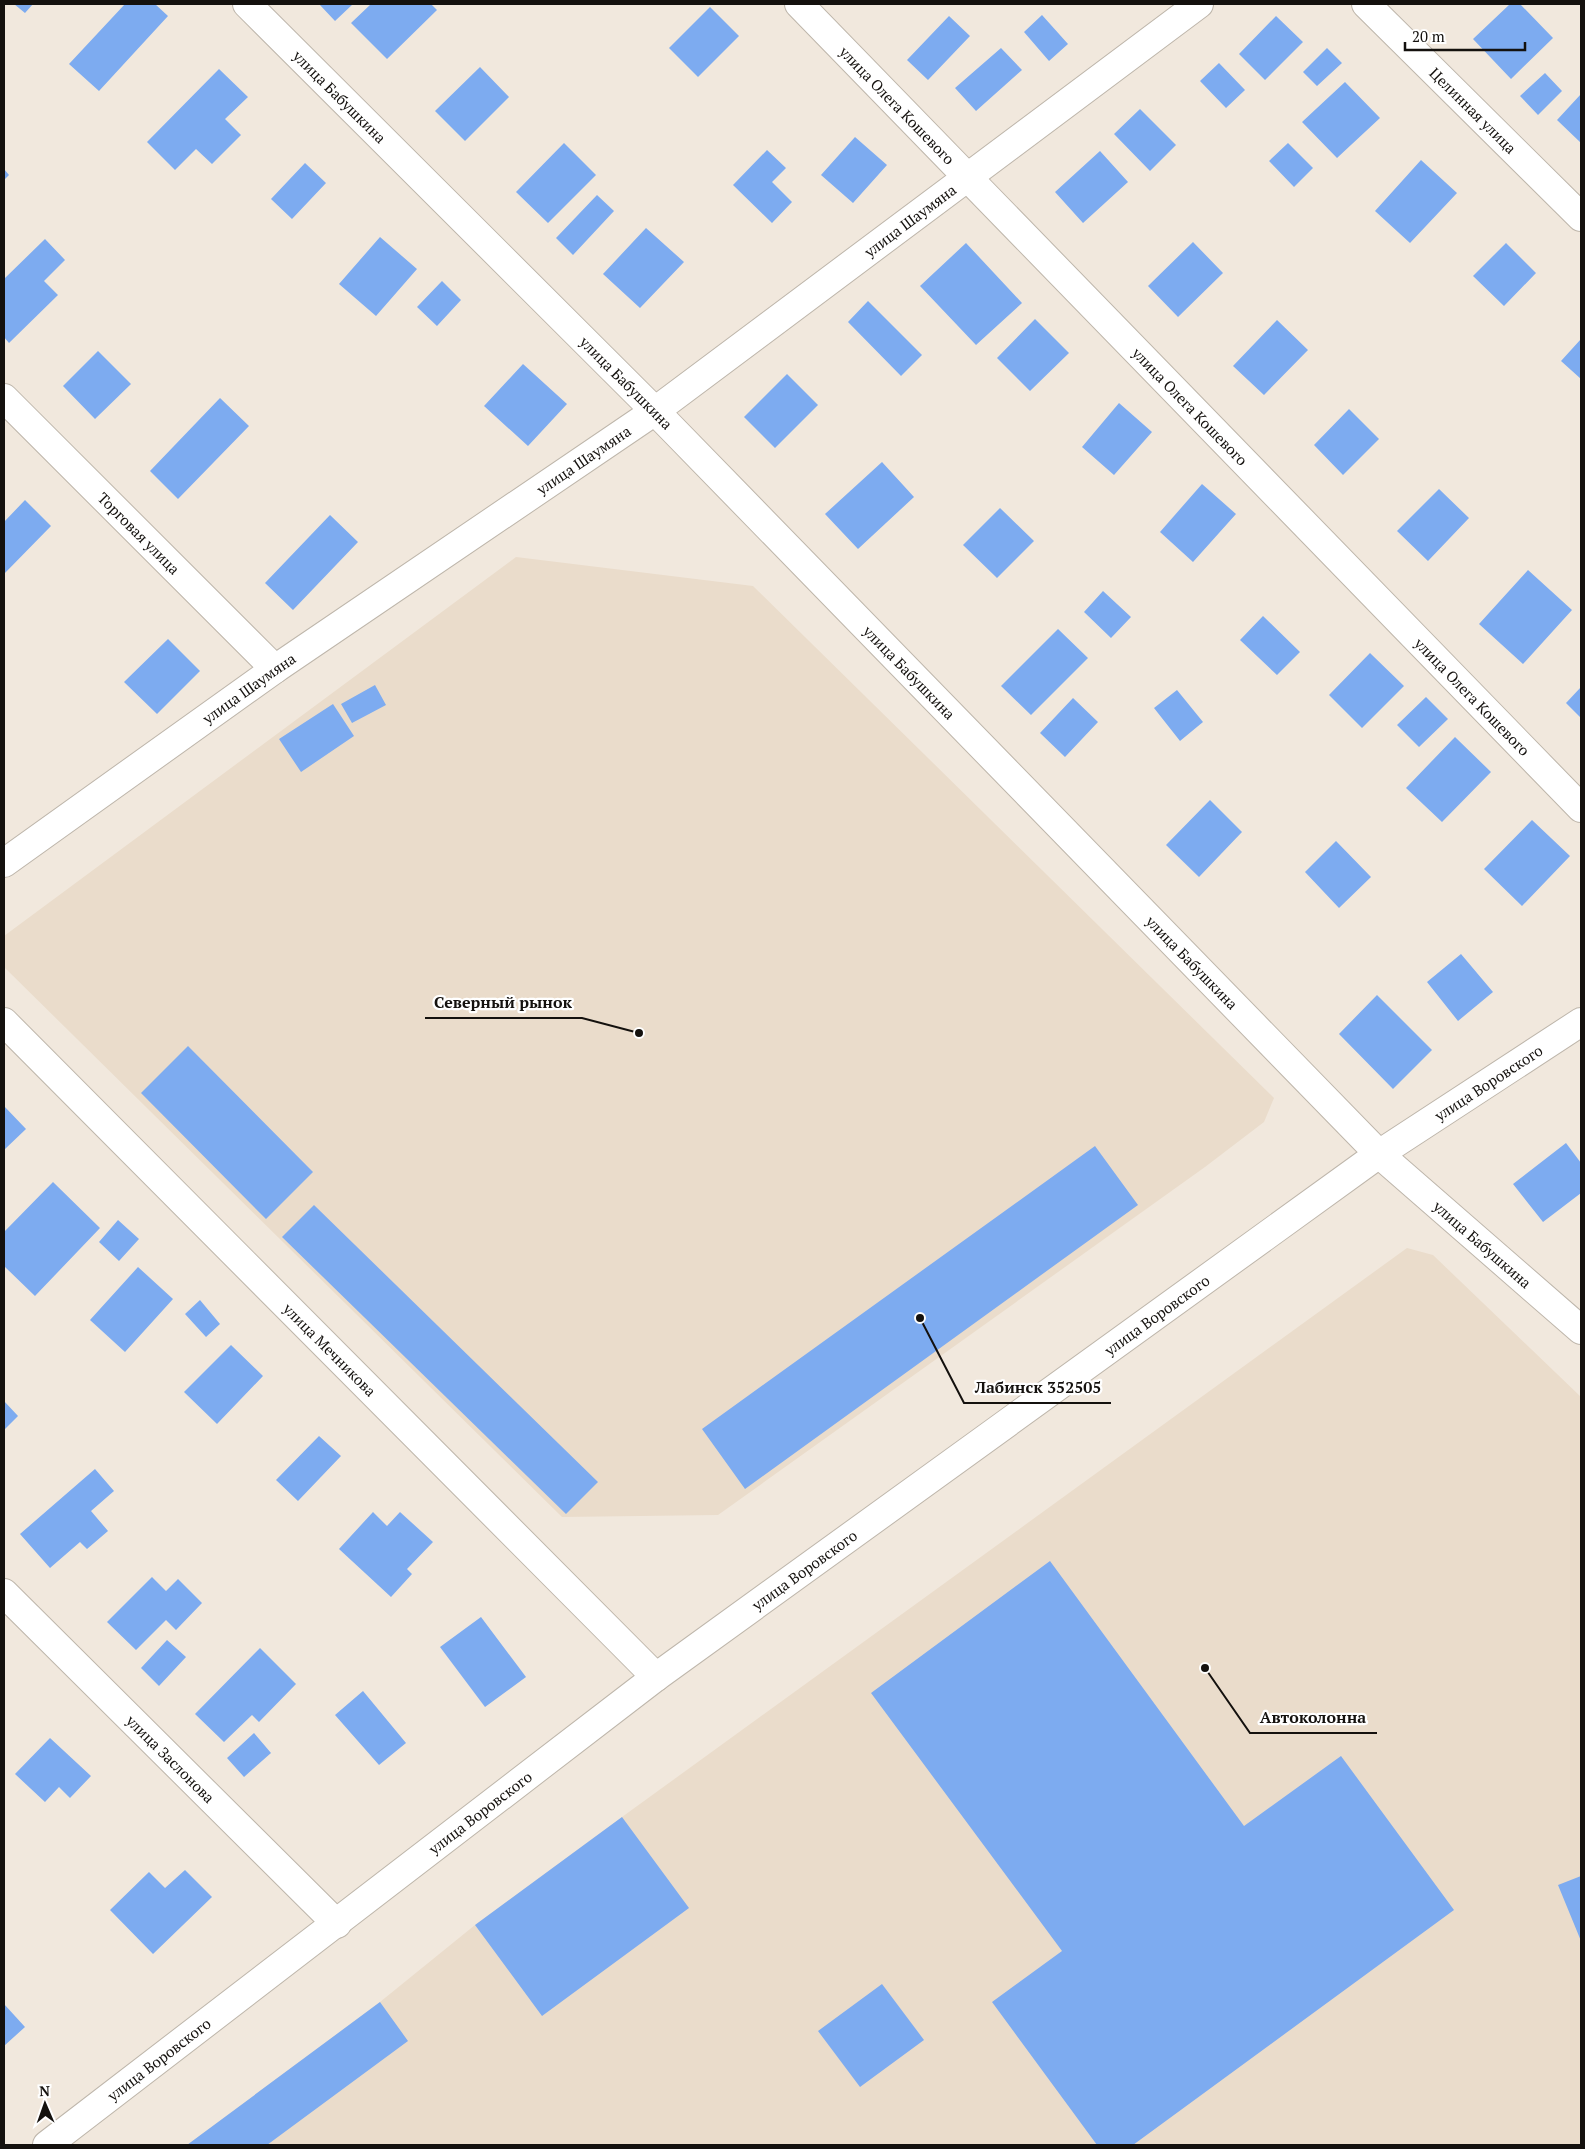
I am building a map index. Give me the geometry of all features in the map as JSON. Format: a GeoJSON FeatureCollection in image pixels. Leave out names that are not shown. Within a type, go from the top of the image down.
{"type":"FeatureCollection","features":[{"type":"Feature","properties":{"kind":"street","name":"улица Бабушкина"},"geometry":{"type":"LineString","coordinates":[[247,4],[655,411],[1379,1154],[1581,1330]]}},
{"type":"Feature","properties":{"kind":"street","name":"улица Олега Кошевого"},"geometry":{"type":"LineString","coordinates":[[799,4],[1581,808]]}},
{"type":"Feature","properties":{"kind":"street","name":"улица Шаумяна"},"geometry":{"type":"LineString","coordinates":[[4,862],[275,669],[655,411],[1198,4]]}},
{"type":"Feature","properties":{"kind":"street","name":"Целинная улица"},"geometry":{"type":"LineString","coordinates":[[1366,4],[1581,217]]}},
{"type":"Feature","properties":{"kind":"street","name":"Торговая улица"},"geometry":{"type":"LineString","coordinates":[[4,398],[275,669]]}},
{"type":"Feature","properties":{"kind":"street","name":"улица Мечникова"},"geometry":{"type":"LineString","coordinates":[[4,1022],[656,1678]]}},
{"type":"Feature","properties":{"kind":"street","name":"улица Воровского"},"geometry":{"type":"LineString","coordinates":[[47,2145],[656,1678],[1379,1154],[1581,1022]]}},
{"type":"Feature","properties":{"kind":"street","name":"улица Заслонова"},"geometry":{"type":"LineString","coordinates":[[4,1593],[337,1924]]}},
{"type":"Feature","properties":{"kind":"shaded area"},"geometry":{"type":"Polygon","coordinates":[[[516,557],[753,586],[1274,1098],[1264,1122],[1205,1167],[718,1515],[562,1517],[4,967],[4,936],[516,557]]]}},
{"type":"Feature","properties":{"kind":"shaded area"},"geometry":{"type":"Polygon","coordinates":[[[1407,1248],[1433,1255],[1581,1397],[1581,2145],[187,2145],[380,2002],[475,1925],[1407,1248]]]}},
{"type":"Feature","properties":{"kind":"building"},"geometry":{"type":"Polygon","coordinates":[[[14,4],[33,4],[25,13],[14,4]]]}},
{"type":"Feature","properties":{"kind":"building"},"geometry":{"type":"Polygon","coordinates":[[[125,4],[155,4],[168,16],[99,91],[69,64],[125,4]]]}},
{"type":"Feature","properties":{"kind":"building"},"geometry":{"type":"Polygon","coordinates":[[[319,4],[353,4],[335,21],[319,4]]]}},
{"type":"Feature","properties":{"kind":"building"},"geometry":{"type":"Polygon","coordinates":[[[371,4],[431,4],[437,10],[387,59],[351,23],[371,4]]]}},
{"type":"Feature","properties":{"kind":"building"},"geometry":{"type":"Polygon","coordinates":[[[1510,4],[1520,4],[1553,38],[1511,79],[1473,39],[1510,4]]]}},
{"type":"Feature","properties":{"kind":"building"},"geometry":{"type":"Polygon","coordinates":[[[710,7],[739,36],[698,77],[669,48],[710,7]]]}},
{"type":"Feature","properties":{"kind":"building"},"geometry":{"type":"Polygon","coordinates":[[[1042,15],[1068,44],[1049,61],[1024,32],[1042,15]]]}},
{"type":"Feature","properties":{"kind":"building"},"geometry":{"type":"Polygon","coordinates":[[[949,16],[970,36],[928,80],[907,60],[949,16]]]}},
{"type":"Feature","properties":{"kind":"building"},"geometry":{"type":"Polygon","coordinates":[[[1276,16],[1303,42],[1265,80],[1239,54],[1276,16]]]}},
{"type":"Feature","properties":{"kind":"building"},"geometry":{"type":"Polygon","coordinates":[[[1001,48],[1022,70],[976,111],[955,88],[1001,48]]]}},
{"type":"Feature","properties":{"kind":"building"},"geometry":{"type":"Polygon","coordinates":[[[1327,48],[1342,63],[1317,86],[1303,72],[1327,48]]]}},
{"type":"Feature","properties":{"kind":"building"},"geometry":{"type":"Polygon","coordinates":[[[1219,63],[1245,90],[1226,108],[1200,81],[1219,63]]]}},
{"type":"Feature","properties":{"kind":"building"},"geometry":{"type":"Polygon","coordinates":[[[480,67],[509,97],[465,141],[435,111],[480,67]]]}},
{"type":"Feature","properties":{"kind":"building"},"geometry":{"type":"Polygon","coordinates":[[[219,69],[248,97],[225,119],[241,135],[212,164],[196,149],[175,170],[147,142],[219,69]]]}},
{"type":"Feature","properties":{"kind":"building"},"geometry":{"type":"Polygon","coordinates":[[[1545,73],[1562,91],[1538,115],[1520,96],[1545,73]]]}},
{"type":"Feature","properties":{"kind":"building"},"geometry":{"type":"Polygon","coordinates":[[[1345,82],[1380,118],[1337,158],[1302,122],[1345,82]]]}},
{"type":"Feature","properties":{"kind":"building"},"geometry":{"type":"Polygon","coordinates":[[[1581,94],[1581,143],[1557,120],[1581,94]]]}},
{"type":"Feature","properties":{"kind":"building"},"geometry":{"type":"Polygon","coordinates":[[[1140,109],[1176,145],[1150,171],[1114,134],[1140,109]]]}},
{"type":"Feature","properties":{"kind":"building"},"geometry":{"type":"Polygon","coordinates":[[[855,137],[887,165],[853,203],[821,175],[855,137]]]}},
{"type":"Feature","properties":{"kind":"building"},"geometry":{"type":"Polygon","coordinates":[[[564,143],[596,175],[548,223],[516,192],[564,143]]]}},
{"type":"Feature","properties":{"kind":"building"},"geometry":{"type":"Polygon","coordinates":[[[1288,143],[1313,168],[1294,187],[1269,161],[1288,143]]]}},
{"type":"Feature","properties":{"kind":"building"},"geometry":{"type":"Polygon","coordinates":[[[767,150],[786,168],[772,182],[792,202],[772,223],[733,185],[767,150]]]}},
{"type":"Feature","properties":{"kind":"building"},"geometry":{"type":"Polygon","coordinates":[[[1100,151],[1128,182],[1083,223],[1055,192],[1100,151]]]}},
{"type":"Feature","properties":{"kind":"building"},"geometry":{"type":"Polygon","coordinates":[[[1421,160],[1457,193],[1410,243],[1375,211],[1421,160]]]}},
{"type":"Feature","properties":{"kind":"building"},"geometry":{"type":"Polygon","coordinates":[[[305,163],[326,183],[292,219],[271,199],[305,163]]]}},
{"type":"Feature","properties":{"kind":"building"},"geometry":{"type":"Polygon","coordinates":[[[4,169],[9,175],[4,180],[4,169]]]}},
{"type":"Feature","properties":{"kind":"building"},"geometry":{"type":"Polygon","coordinates":[[[597,195],[614,211],[573,255],[556,238],[597,195]]]}},
{"type":"Feature","properties":{"kind":"building"},"geometry":{"type":"Polygon","coordinates":[[[646,228],[684,262],[640,308],[603,274],[646,228]]]}},
{"type":"Feature","properties":{"kind":"building"},"geometry":{"type":"Polygon","coordinates":[[[380,237],[417,269],[376,316],[339,284],[380,237]]]}},
{"type":"Feature","properties":{"kind":"building"},"geometry":{"type":"Polygon","coordinates":[[[45,239],[65,260],[44,281],[58,295],[9,343],[4,337],[4,279],[45,239]]]}},
{"type":"Feature","properties":{"kind":"building"},"geometry":{"type":"Polygon","coordinates":[[[1193,242],[1223,273],[1178,317],[1148,286],[1193,242]]]}},
{"type":"Feature","properties":{"kind":"building"},"geometry":{"type":"Polygon","coordinates":[[[966,243],[1022,303],[976,345],[920,286],[966,243]]]}},
{"type":"Feature","properties":{"kind":"building"},"geometry":{"type":"Polygon","coordinates":[[[1506,243],[1536,273],[1504,306],[1473,276],[1506,243]]]}},
{"type":"Feature","properties":{"kind":"building"},"geometry":{"type":"Polygon","coordinates":[[[442,281],[461,300],[437,326],[417,307],[442,281]]]}},
{"type":"Feature","properties":{"kind":"building"},"geometry":{"type":"Polygon","coordinates":[[[868,301],[922,355],[901,376],[848,322],[868,301]]]}},
{"type":"Feature","properties":{"kind":"building"},"geometry":{"type":"Polygon","coordinates":[[[1035,319],[1069,353],[1030,391],[997,358],[1035,319]]]}},
{"type":"Feature","properties":{"kind":"building"},"geometry":{"type":"Polygon","coordinates":[[[1277,320],[1308,350],[1264,395],[1233,366],[1277,320]]]}},
{"type":"Feature","properties":{"kind":"building"},"geometry":{"type":"Polygon","coordinates":[[[1581,339],[1581,379],[1561,361],[1581,339]]]}},
{"type":"Feature","properties":{"kind":"building"},"geometry":{"type":"Polygon","coordinates":[[[98,351],[131,384],[95,419],[63,386],[98,351]]]}},
{"type":"Feature","properties":{"kind":"building"},"geometry":{"type":"Polygon","coordinates":[[[523,364],[567,404],[528,446],[484,406],[523,364]]]}},
{"type":"Feature","properties":{"kind":"building"},"geometry":{"type":"Polygon","coordinates":[[[787,374],[818,405],[775,448],[744,417],[787,374]]]}},
{"type":"Feature","properties":{"kind":"building"},"geometry":{"type":"Polygon","coordinates":[[[220,398],[249,426],[178,499],[150,471],[220,398]]]}},
{"type":"Feature","properties":{"kind":"building"},"geometry":{"type":"Polygon","coordinates":[[[1119,403],[1152,432],[1114,475],[1082,447],[1119,403]]]}},
{"type":"Feature","properties":{"kind":"building"},"geometry":{"type":"Polygon","coordinates":[[[1349,409],[1379,439],[1343,475],[1314,445],[1349,409]]]}},
{"type":"Feature","properties":{"kind":"building"},"geometry":{"type":"Polygon","coordinates":[[[882,462],[914,497],[858,549],[825,514],[882,462]]]}},
{"type":"Feature","properties":{"kind":"building"},"geometry":{"type":"Polygon","coordinates":[[[1202,484],[1236,514],[1193,562],[1160,532],[1202,484]]]}},
{"type":"Feature","properties":{"kind":"building"},"geometry":{"type":"Polygon","coordinates":[[[1439,489],[1469,518],[1428,561],[1397,531],[1439,489]]]}},
{"type":"Feature","properties":{"kind":"building"},"geometry":{"type":"Polygon","coordinates":[[[25,500],[51,526],[4,574],[4,522],[25,500]]]}},
{"type":"Feature","properties":{"kind":"building"},"geometry":{"type":"Polygon","coordinates":[[[1000,508],[1034,541],[997,578],[963,545],[1000,508]]]}},
{"type":"Feature","properties":{"kind":"building"},"geometry":{"type":"Polygon","coordinates":[[[330,515],[358,542],[293,610],[265,583],[330,515]]]}},
{"type":"Feature","properties":{"kind":"building"},"geometry":{"type":"Polygon","coordinates":[[[1528,570],[1572,610],[1523,664],[1479,624],[1528,570]]]}},
{"type":"Feature","properties":{"kind":"building"},"geometry":{"type":"Polygon","coordinates":[[[1103,591],[1131,617],[1111,638],[1084,612],[1103,591]]]}},
{"type":"Feature","properties":{"kind":"building"},"geometry":{"type":"Polygon","coordinates":[[[1263,616],[1300,652],[1277,675],[1240,640],[1263,616]]]}},
{"type":"Feature","properties":{"kind":"building"},"geometry":{"type":"Polygon","coordinates":[[[1058,629],[1088,658],[1031,715],[1001,686],[1058,629]]]}},
{"type":"Feature","properties":{"kind":"building"},"geometry":{"type":"Polygon","coordinates":[[[168,639],[200,671],[157,714],[124,682],[168,639]]]}},
{"type":"Feature","properties":{"kind":"building"},"geometry":{"type":"Polygon","coordinates":[[[1370,653],[1404,686],[1362,728],[1329,695],[1370,653]]]}},
{"type":"Feature","properties":{"kind":"building"},"geometry":{"type":"Polygon","coordinates":[[[375,685],[386,705],[352,723],[341,704],[375,685]]]}},
{"type":"Feature","properties":{"kind":"building"},"geometry":{"type":"Polygon","coordinates":[[[1581,687],[1581,718],[1566,703],[1581,687]]]}},
{"type":"Feature","properties":{"kind":"building"},"geometry":{"type":"Polygon","coordinates":[[[1177,690],[1203,722],[1180,741],[1154,708],[1177,690]]]}},
{"type":"Feature","properties":{"kind":"building"},"geometry":{"type":"Polygon","coordinates":[[[1426,697],[1448,719],[1419,747],[1397,725],[1426,697]]]}},
{"type":"Feature","properties":{"kind":"building"},"geometry":{"type":"Polygon","coordinates":[[[1073,698],[1098,722],[1065,757],[1040,733],[1073,698]]]}},
{"type":"Feature","properties":{"kind":"building"},"geometry":{"type":"Polygon","coordinates":[[[333,704],[354,736],[301,772],[279,739],[333,704]]]}},
{"type":"Feature","properties":{"kind":"building"},"geometry":{"type":"Polygon","coordinates":[[[1455,737],[1491,772],[1442,822],[1406,788],[1455,737]]]}},
{"type":"Feature","properties":{"kind":"building"},"geometry":{"type":"Polygon","coordinates":[[[1210,800],[1242,832],[1199,877],[1166,845],[1210,800]]]}},
{"type":"Feature","properties":{"kind":"building"},"geometry":{"type":"Polygon","coordinates":[[[1532,820],[1570,856],[1522,906],[1484,869],[1532,820]]]}},
{"type":"Feature","properties":{"kind":"building"},"geometry":{"type":"Polygon","coordinates":[[[1336,841],[1371,877],[1339,908],[1305,872],[1336,841]]]}},
{"type":"Feature","properties":{"kind":"building"},"geometry":{"type":"Polygon","coordinates":[[[1461,954],[1493,992],[1458,1021],[1427,982],[1461,954]]]}},
{"type":"Feature","properties":{"kind":"building"},"geometry":{"type":"Polygon","coordinates":[[[1377,995],[1432,1050],[1393,1089],[1339,1034],[1377,995]]]}},
{"type":"Feature","properties":{"kind":"building"},"geometry":{"type":"Polygon","coordinates":[[[188,1046],[313,1172],[266,1219],[141,1093],[188,1046]]]}},
{"type":"Feature","properties":{"kind":"building"},"geometry":{"type":"Polygon","coordinates":[[[4,1106],[26,1129],[4,1150],[4,1106]]]}},
{"type":"Feature","properties":{"kind":"building"},"geometry":{"type":"Polygon","coordinates":[[[1566,1143],[1581,1163],[1581,1193],[1543,1222],[1513,1184],[1566,1143]]]}},
{"type":"Feature","properties":{"kind":"building"},"geometry":{"type":"Polygon","coordinates":[[[1095,1146],[1138,1205],[745,1489],[702,1429],[1095,1146]]]}},
{"type":"Feature","properties":{"kind":"building"},"geometry":{"type":"Polygon","coordinates":[[[53,1182],[100,1228],[35,1296],[4,1266],[4,1232],[53,1182]]]}},
{"type":"Feature","properties":{"kind":"building"},"geometry":{"type":"Polygon","coordinates":[[[314,1205],[598,1482],[566,1514],[282,1237],[314,1205]]]}},
{"type":"Feature","properties":{"kind":"building"},"geometry":{"type":"Polygon","coordinates":[[[118,1220],[139,1239],[119,1261],[99,1242],[118,1220]]]}},
{"type":"Feature","properties":{"kind":"building"},"geometry":{"type":"Polygon","coordinates":[[[138,1267],[173,1299],[125,1352],[90,1320],[138,1267]]]}},
{"type":"Feature","properties":{"kind":"building"},"geometry":{"type":"Polygon","coordinates":[[[200,1300],[220,1324],[206,1337],[185,1314],[200,1300]]]}},
{"type":"Feature","properties":{"kind":"building"},"geometry":{"type":"Polygon","coordinates":[[[231,1345],[263,1376],[217,1424],[184,1392],[231,1345]]]}},
{"type":"Feature","properties":{"kind":"building"},"geometry":{"type":"Polygon","coordinates":[[[4,1401],[18,1416],[4,1430],[4,1401]]]}},
{"type":"Feature","properties":{"kind":"building"},"geometry":{"type":"Polygon","coordinates":[[[319,1436],[341,1456],[298,1501],[276,1480],[319,1436]]]}},
{"type":"Feature","properties":{"kind":"building"},"geometry":{"type":"Polygon","coordinates":[[[95,1469],[114,1491],[91,1511],[108,1531],[87,1549],[80,1542],[50,1568],[20,1534],[95,1469]]]}},
{"type":"Feature","properties":{"kind":"building"},"geometry":{"type":"Polygon","coordinates":[[[373,1512],[387,1526],[400,1512],[433,1542],[407,1569],[412,1574],[391,1597],[339,1549],[373,1512]]]}},
{"type":"Feature","properties":{"kind":"building"},"geometry":{"type":"Polygon","coordinates":[[[1050,1561],[1244,1826],[1341,1756],[1454,1910],[1133,2145],[1097,2145],[992,2002],[1062,1951],[871,1693],[1050,1561]]]}},
{"type":"Feature","properties":{"kind":"building"},"geometry":{"type":"Polygon","coordinates":[[[152,1577],[166,1591],[178,1579],[202,1603],[176,1630],[166,1620],[136,1650],[107,1622],[152,1577]]]}},
{"type":"Feature","properties":{"kind":"building"},"geometry":{"type":"Polygon","coordinates":[[[481,1617],[526,1677],[485,1707],[440,1647],[481,1617]]]}},
{"type":"Feature","properties":{"kind":"building"},"geometry":{"type":"Polygon","coordinates":[[[167,1640],[186,1657],[159,1686],[141,1668],[167,1640]]]}},
{"type":"Feature","properties":{"kind":"building"},"geometry":{"type":"Polygon","coordinates":[[[260,1648],[296,1684],[259,1722],[252,1715],[224,1742],[195,1714],[260,1648]]]}},
{"type":"Feature","properties":{"kind":"building"},"geometry":{"type":"Polygon","coordinates":[[[363,1691],[406,1743],[379,1765],[335,1715],[363,1691]]]}},
{"type":"Feature","properties":{"kind":"building"},"geometry":{"type":"Polygon","coordinates":[[[254,1733],[271,1753],[244,1777],[227,1758],[254,1733]]]}},
{"type":"Feature","properties":{"kind":"building"},"geometry":{"type":"Polygon","coordinates":[[[50,1738],[91,1776],[70,1798],[59,1787],[45,1802],[15,1774],[50,1738]]]}},
{"type":"Feature","properties":{"kind":"building"},"geometry":{"type":"Polygon","coordinates":[[[622,1817],[689,1908],[542,2016],[475,1925],[622,1817]]]}},
{"type":"Feature","properties":{"kind":"building"},"geometry":{"type":"Polygon","coordinates":[[[185,1870],[212,1897],[153,1954],[110,1910],[149,1872],[165,1888],[185,1870]]]}},
{"type":"Feature","properties":{"kind":"building"},"geometry":{"type":"Polygon","coordinates":[[[1581,1876],[1581,1941],[1558,1885],[1581,1876]]]}},
{"type":"Feature","properties":{"kind":"building"},"geometry":{"type":"Polygon","coordinates":[[[882,1984],[924,2040],[860,2087],[818,2031],[882,1984]]]}},
{"type":"Feature","properties":{"kind":"building"},"geometry":{"type":"Polygon","coordinates":[[[380,2002],[408,2041],[267,2145],[187,2145],[380,2002]]]}},
{"type":"Feature","properties":{"kind":"building"},"geometry":{"type":"Polygon","coordinates":[[[4,2004],[25,2027],[4,2046],[4,2004]]]}},
{"type":"Feature","properties":{"kind":"place","name":"Северный рынок"},"geometry":{"type":"Point","coordinates":[639,1033]}},
{"type":"Feature","properties":{"kind":"place","name":"Лабинск 352505"},"geometry":{"type":"Point","coordinates":[920,1318]}},
{"type":"Feature","properties":{"kind":"place","name":"Автоколонна"},"geometry":{"type":"Point","coordinates":[1205,1668]}}]}
